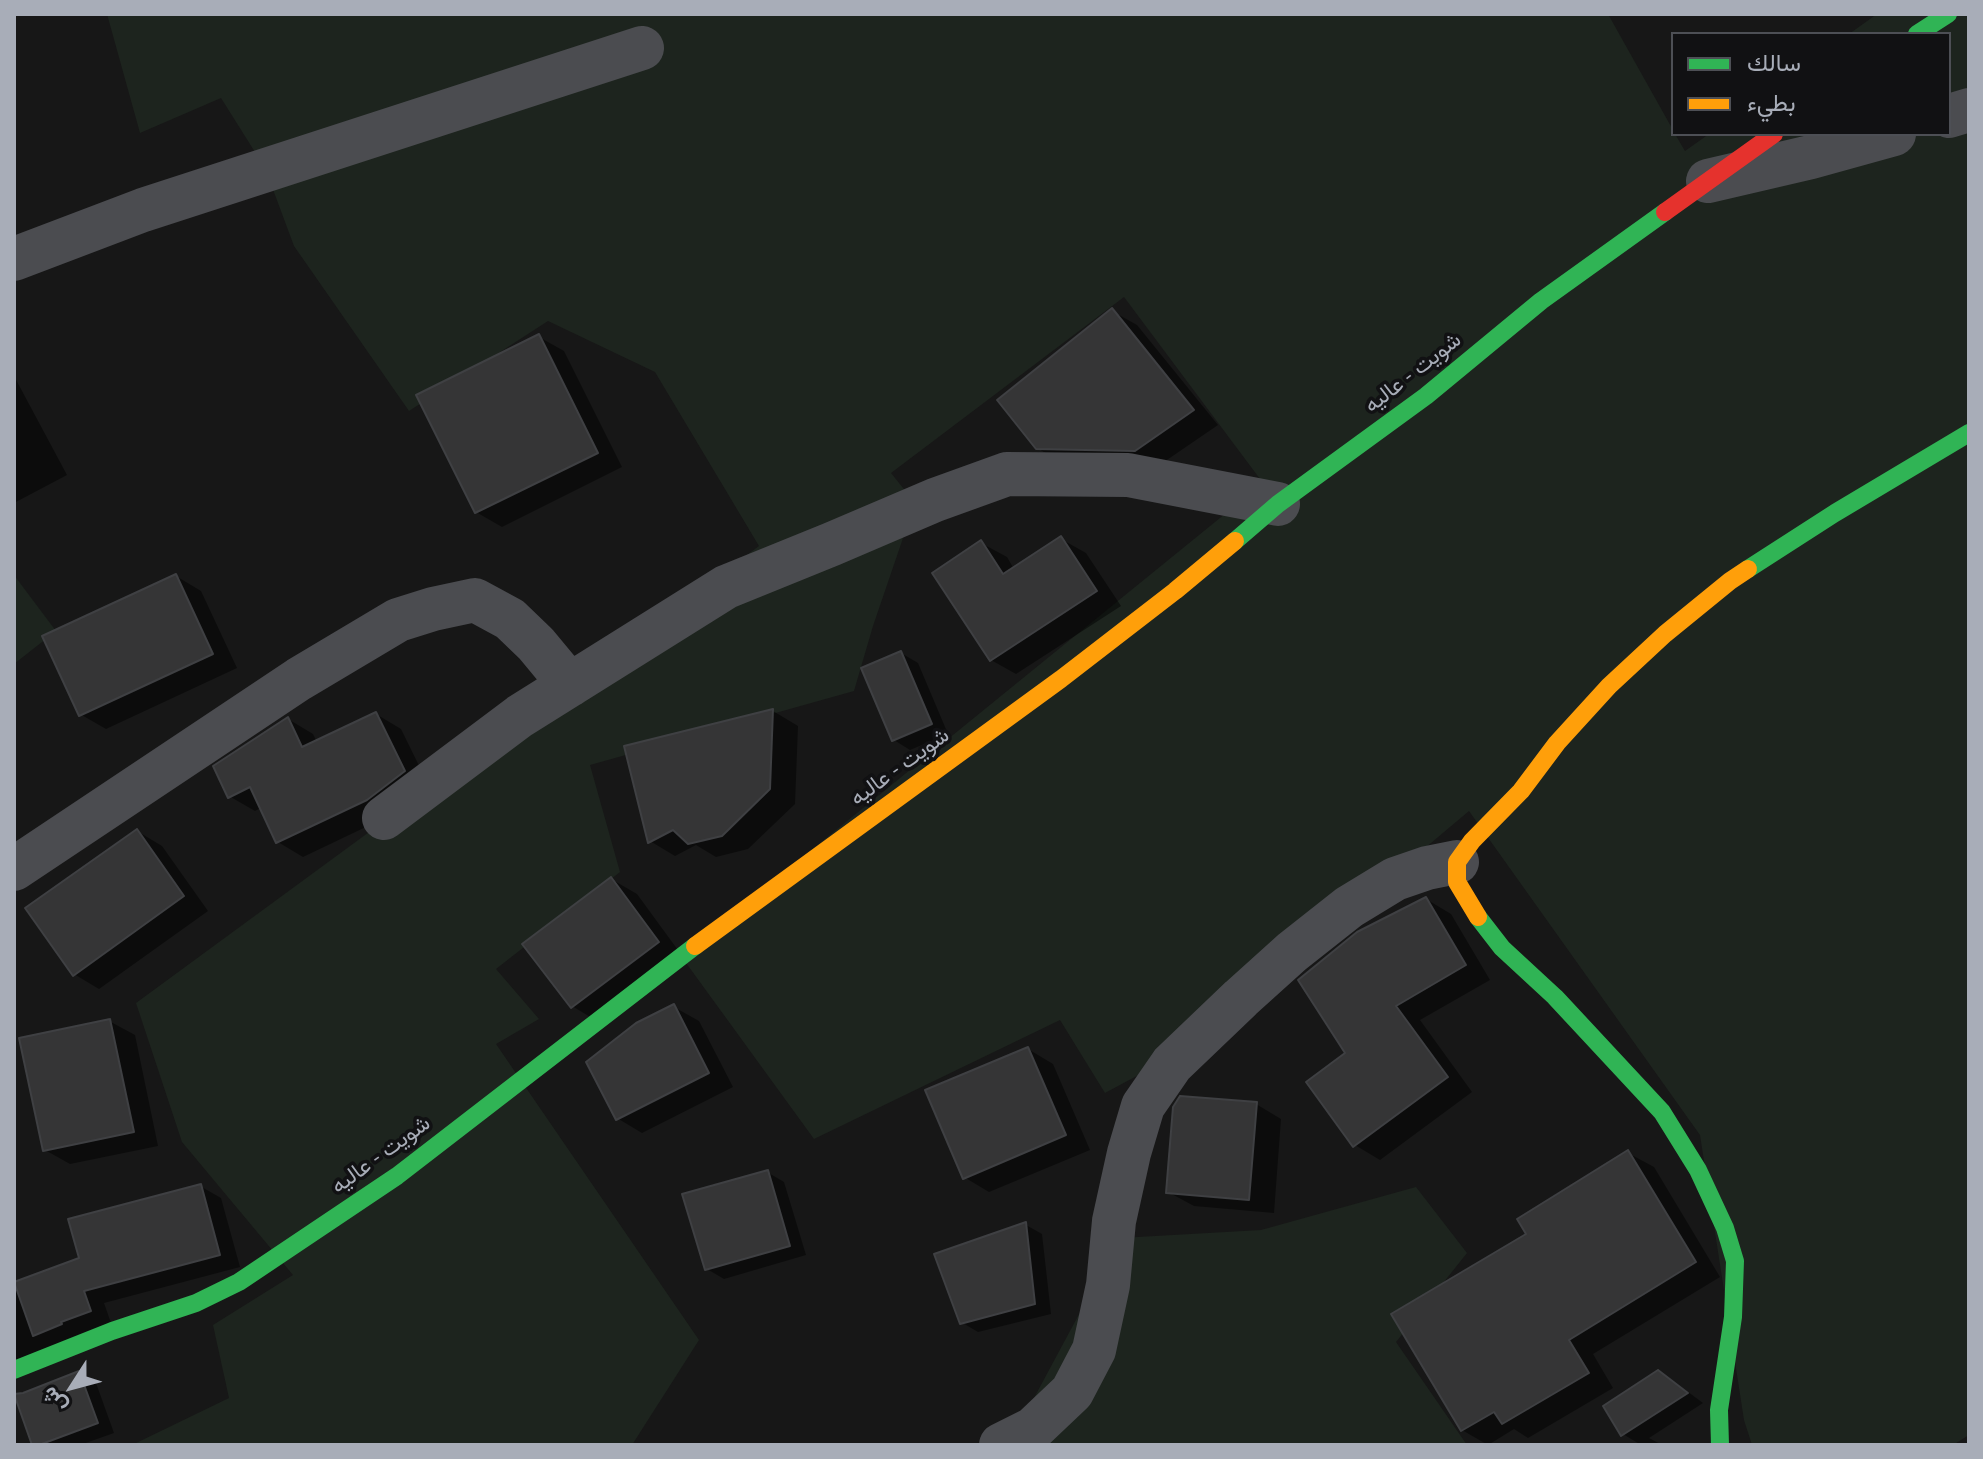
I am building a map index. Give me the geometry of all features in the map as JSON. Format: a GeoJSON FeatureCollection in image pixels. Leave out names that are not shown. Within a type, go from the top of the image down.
{"type":"FeatureCollection","features":[{"type":"Feature","properties":{"kind":"street"},"geometry":{"type":"LineString","coordinates":[[1920,32],[1948,14]]}},
{"type":"Feature","properties":{"kind":"street"},"geometry":{"type":"LineString","coordinates":[[14,259],[143,210],[642,48]]}},
{"type":"Feature","properties":{"kind":"street","name":"شويت - عاليه"},"geometry":{"type":"LineString","coordinates":[[14,1370],[112,1331],[196,1303],[239,1282],[397,1176],[737,914],[1074,669],[1175,591],[1278,504],[1426,396],[1541,301],[1771,136]]}},
{"type":"Feature","properties":{"kind":"street"},"geometry":{"type":"LineString","coordinates":[[1708,181],[1887,136]]}},
{"type":"Feature","properties":{"kind":"street"},"geometry":{"type":"LineString","coordinates":[[1720,1445],[1719,1410],[1733,1317],[1735,1261],[1725,1228],[1698,1170],[1662,1112],[1555,997],[1502,948],[1474,912],[1457,882],[1457,862],[1609,686],[1665,634],[1730,581],[1835,513],[1969,433]]}},
{"type":"Feature","properties":{"kind":"street"},"geometry":{"type":"LineString","coordinates":[[384,818],[520,716],[726,587],[935,500],[1007,474],[1128,475],[1278,504]]}},
{"type":"Feature","properties":{"kind":"street"},"geometry":{"type":"LineString","coordinates":[[14,869],[299,679],[398,620],[422,612],[475,600],[510,619],[536,644],[570,685]]}},
{"type":"Feature","properties":{"kind":"street"},"geometry":{"type":"LineString","coordinates":[[1001,1445],[1033,1429],[1072,1392],[1094,1350],[1108,1285],[1114,1221],[1129,1153],[1143,1106],[1172,1064],[1292,952],[1349,907],[1395,879],[1457,862]]}},
{"type":"Feature","properties":{"kind":"shaded area"},"geometry":{"type":"Polygon","coordinates":[[[107,14],[1608,14],[1671,126],[1671,136],[1676,136],[1685,151],[1706,136],[1951,136],[1951,32],[1852,32],[1877,14],[1969,14],[1969,1435],[1953,1445],[1752,1445],[1744,1420],[1700,1135],[1469,811],[1185,1050],[1105,1093],[1060,1020],[814,1139],[681,956],[1263,483],[1124,297],[891,473],[915,503],[854,691],[590,765],[620,872],[496,969],[539,1019],[496,1044],[699,1340],[632,1445],[132,1445],[229,1398],[213,1325],[293,1275],[182,1142],[136,1003],[759,546],[655,372],[548,321],[409,411],[294,246],[265,168],[221,98],[140,133],[107,14]]]}},
{"type":"Feature","properties":{"kind":"shaded area"},"geometry":{"type":"Polygon","coordinates":[[[14,575],[56,631],[14,664],[14,575]]]}},
{"type":"Feature","properties":{"kind":"shaded area"},"geometry":{"type":"Polygon","coordinates":[[[1416,1187],[1467,1253],[1396,1342],[1467,1445],[1036,1445],[1020,1424],[1120,1238],[1261,1230],[1416,1187]]]}},
{"type":"Feature","properties":{"kind":"building"},"geometry":{"type":"Polygon","coordinates":[[[1112,308],[1194,410],[1135,451],[1036,449],[997,400],[1112,308]]]}},
{"type":"Feature","properties":{"kind":"building"},"geometry":{"type":"Polygon","coordinates":[[[539,334],[598,453],[475,513],[416,395],[539,334]]]}},
{"type":"Feature","properties":{"kind":"building"},"geometry":{"type":"Polygon","coordinates":[[[1061,536],[1097,591],[990,661],[932,573],[981,540],[1003,574],[1061,536]]]}},
{"type":"Feature","properties":{"kind":"building"},"geometry":{"type":"Polygon","coordinates":[[[176,574],[213,654],[79,716],[42,636],[176,574]]]}},
{"type":"Feature","properties":{"kind":"building"},"geometry":{"type":"Polygon","coordinates":[[[901,651],[932,724],[892,741],[861,668],[901,651]]]}},
{"type":"Feature","properties":{"kind":"building"},"geometry":{"type":"Polygon","coordinates":[[[773,709],[770,789],[722,836],[688,844],[673,830],[648,843],[624,746],[773,709]]]}},
{"type":"Feature","properties":{"kind":"building"},"geometry":{"type":"Polygon","coordinates":[[[376,712],[405,771],[367,800],[276,843],[250,787],[228,798],[213,766],[288,717],[302,747],[376,712]]]}},
{"type":"Feature","properties":{"kind":"building"},"geometry":{"type":"Polygon","coordinates":[[[137,829],[184,896],[73,976],[25,908],[137,829]]]}},
{"type":"Feature","properties":{"kind":"building"},"geometry":{"type":"Polygon","coordinates":[[[611,877],[659,942],[571,1008],[522,944],[611,877]]]}},
{"type":"Feature","properties":{"kind":"building"},"geometry":{"type":"Polygon","coordinates":[[[1426,897],[1466,965],[1396,1006],[1448,1077],[1353,1147],[1306,1082],[1345,1053],[1298,980],[1357,932],[1426,897]]]}},
{"type":"Feature","properties":{"kind":"building"},"geometry":{"type":"Polygon","coordinates":[[[674,1004],[709,1073],[616,1120],[586,1062],[636,1023],[674,1004]]]}},
{"type":"Feature","properties":{"kind":"building"},"geometry":{"type":"Polygon","coordinates":[[[110,1019],[134,1132],[43,1151],[19,1038],[110,1019]]]}},
{"type":"Feature","properties":{"kind":"building"},"geometry":{"type":"Polygon","coordinates":[[[1028,1047],[1066,1135],[963,1179],[925,1090],[1028,1047]]]}},
{"type":"Feature","properties":{"kind":"building"},"geometry":{"type":"Polygon","coordinates":[[[1180,1096],[1257,1102],[1249,1200],[1166,1193],[1173,1107],[1180,1096]]]}},
{"type":"Feature","properties":{"kind":"building"},"geometry":{"type":"Polygon","coordinates":[[[1628,1150],[1696,1262],[1569,1340],[1589,1373],[1502,1424],[1494,1412],[1461,1431],[1391,1314],[1526,1234],[1517,1219],[1628,1150]]]}},
{"type":"Feature","properties":{"kind":"building"},"geometry":{"type":"Polygon","coordinates":[[[768,1170],[790,1246],[705,1270],[682,1194],[768,1170]]]}},
{"type":"Feature","properties":{"kind":"building"},"geometry":{"type":"Polygon","coordinates":[[[201,1184],[220,1255],[84,1291],[91,1311],[33,1336],[14,1282],[79,1258],[68,1219],[201,1184]]]}},
{"type":"Feature","properties":{"kind":"building"},"geometry":{"type":"Polygon","coordinates":[[[1026,1222],[1035,1304],[960,1324],[934,1254],[1026,1222]]]}},
{"type":"Feature","properties":{"kind":"building"},"geometry":{"type":"Polygon","coordinates":[[[1658,1370],[1688,1393],[1621,1436],[1603,1406],[1658,1370]]]}},
{"type":"Feature","properties":{"kind":"building"},"geometry":{"type":"Polygon","coordinates":[[[79,1371],[98,1423],[32,1445],[14,1394],[79,1371]]]}},
{"type":"Feature","properties":{"kind":"traffic: fast"},"geometry":{"type":"LineString","coordinates":[[1920,32],[1948,14]]}},
{"type":"Feature","properties":{"kind":"traffic: fast"},"geometry":{"type":"LineString","coordinates":[[1235,541],[1278,504],[1426,396],[1541,301],[1665,212]]}},
{"type":"Feature","properties":{"kind":"traffic: fast"},"geometry":{"type":"LineString","coordinates":[[1748,569],[1969,433]]}},
{"type":"Feature","properties":{"kind":"traffic: fast"},"geometry":{"type":"LineString","coordinates":[[1478,917],[1502,948],[1555,997],[1662,1112],[1698,1170],[1725,1228],[1735,1261],[1733,1317],[1719,1410],[1720,1445]]}},
{"type":"Feature","properties":{"kind":"traffic: fast"},"geometry":{"type":"LineString","coordinates":[[14,1370],[112,1331],[196,1303],[239,1282],[397,1176],[695,946]]}},
{"type":"Feature","properties":{"kind":"traffic: slow"},"geometry":{"type":"LineString","coordinates":[[695,946],[1061,679],[1235,541]]}},
{"type":"Feature","properties":{"kind":"traffic: slow"},"geometry":{"type":"LineString","coordinates":[[1478,917],[1457,882],[1457,862],[1472,841],[1521,791],[1557,743],[1609,686],[1665,634],[1748,569]]}},
{"type":"Feature","properties":{"kind":"traffic: jam"},"geometry":{"type":"LineString","coordinates":[[1665,212],[1771,136]]}}]}
